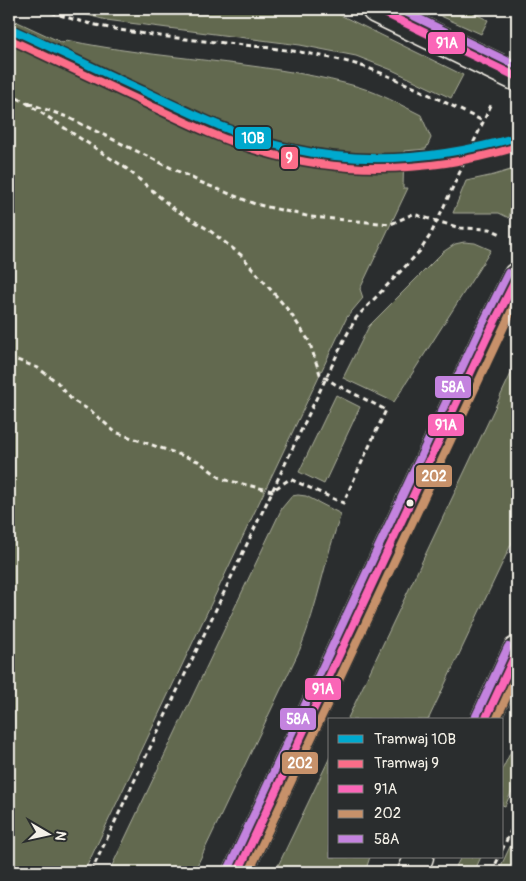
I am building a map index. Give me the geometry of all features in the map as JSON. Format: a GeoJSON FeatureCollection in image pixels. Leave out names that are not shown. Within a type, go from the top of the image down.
{"type":"FeatureCollection","features":[{"type":"Feature","properties":{"kind":"main road"},"geometry":{"type":"LineString","coordinates":[[376,9],[517,77]]}},
{"type":"Feature","properties":{"kind":"main road"},"geometry":{"type":"LineString","coordinates":[[238,872],[489,333],[517,277]]}},
{"type":"Feature","properties":{"kind":"main road"},"geometry":{"type":"LineString","coordinates":[[486,718],[517,651]]}},
{"type":"Feature","properties":{"kind":"main road"},"geometry":{"type":"LineString","coordinates":[[412,872],[419,858]]}},
{"type":"Feature","properties":{"kind":"path"},"geometry":{"type":"LineString","coordinates":[[43,9],[104,28],[297,52],[352,64],[388,76],[484,121]]}},
{"type":"Feature","properties":{"kind":"path"},"geometry":{"type":"LineString","coordinates":[[9,94],[25,102],[67,117],[200,182],[255,204],[312,217],[391,224],[413,214],[460,228],[490,229],[503,235]]}},
{"type":"Feature","properties":{"kind":"path"},"geometry":{"type":"LineString","coordinates":[[91,872],[356,318],[420,251],[431,234],[493,100]]}},
{"type":"Feature","properties":{"kind":"path"},"geometry":{"type":"LineString","coordinates":[[9,357],[38,368],[56,382],[72,400],[90,411],[115,432],[198,461],[222,479],[272,491],[290,479],[343,503],[386,410],[335,384],[320,374],[309,341],[289,311],[241,255],[208,230],[174,209],[127,170],[25,102]]}},
{"type":"Feature","properties":{"kind":"path"},"geometry":{"type":"LineString","coordinates":[[504,846],[517,818]]}},
{"type":"Feature","properties":{"kind":"path"},"geometry":{"type":"LineString","coordinates":[[492,872],[499,858]]}},
{"type":"Feature","properties":{"kind":"green space"},"geometry":{"type":"Polygon","coordinates":[[[66,9],[328,9],[463,75],[451,98],[392,70],[356,56],[300,45],[106,20],[66,9]]]}},
{"type":"Feature","properties":{"kind":"green space"},"geometry":{"type":"Polygon","coordinates":[[[425,9],[465,9],[488,20],[481,34],[425,9]]]}},
{"type":"Feature","properties":{"kind":"green space"},"geometry":{"type":"Polygon","coordinates":[[[9,18],[63,43],[66,40],[136,52],[278,70],[358,87],[385,97],[421,115],[431,138],[426,149],[404,151],[403,188],[408,188],[360,289],[363,298],[347,317],[84,872],[9,872],[9,18]]]}},
{"type":"Feature","properties":{"kind":"green space"},"geometry":{"type":"Polygon","coordinates":[[[517,168],[517,183],[509,218],[499,213],[453,213],[466,181],[517,168]]]}},
{"type":"Feature","properties":{"kind":"green space"},"geometry":{"type":"Polygon","coordinates":[[[464,242],[475,243],[491,250],[394,402],[343,378],[369,326],[443,252],[455,244],[464,242]]]}},
{"type":"Feature","properties":{"kind":"green space"},"geometry":{"type":"Polygon","coordinates":[[[517,361],[517,532],[429,718],[348,718],[517,361]]]}},
{"type":"Feature","properties":{"kind":"green space"},"geometry":{"type":"Polygon","coordinates":[[[336,395],[360,407],[324,484],[299,472],[336,395]]]}},
{"type":"Feature","properties":{"kind":"green space"},"geometry":{"type":"Polygon","coordinates":[[[292,496],[306,496],[341,514],[330,547],[312,616],[300,649],[194,872],[109,872],[282,508],[292,496]]]}},
{"type":"Feature","properties":{"kind":"green space"},"geometry":{"type":"Polygon","coordinates":[[[517,739],[517,780],[505,806],[504,806],[504,766],[517,739]]]}},
{"type":"Feature","properties":{"kind":"green space"},"geometry":{"type":"Polygon","coordinates":[[[328,761],[328,858],[370,858],[365,872],[275,872],[328,761]]]}},
{"type":"Feature","properties":{"kind":"green space"},"geometry":{"type":"Polygon","coordinates":[[[517,832],[517,872],[498,872],[517,832]]]}},
{"type":"Feature","properties":{"kind":"green space"},"geometry":{"type":"Polygon","coordinates":[[[460,858],[481,858],[474,872],[453,872],[460,858]]]}},
{"type":"Feature","properties":{"kind":"tram line","name":"10B"},"geometry":{"type":"LineString","coordinates":[[9,28],[218,125],[255,139],[293,149],[349,157],[406,157],[462,150],[517,137]]}},
{"type":"Feature","properties":{"kind":"tram line","name":"9"},"geometry":{"type":"LineString","coordinates":[[9,39],[216,136],[245,147],[292,159],[324,164],[389,168],[453,162],[517,147]]}},
{"type":"Feature","properties":{"kind":"transit line","name":"91A"},"geometry":{"type":"LineString","coordinates":[[376,9],[517,77]]}},
{"type":"Feature","properties":{"kind":"transit line","name":"58A"},"geometry":{"type":"LineString","coordinates":[[399,9],[517,66]]}},
{"type":"Feature","properties":{"kind":"transit line","name":"58A"},"geometry":{"type":"LineString","coordinates":[[229,868],[480,329],[508,273]]}},
{"type":"Feature","properties":{"kind":"transit line","name":"91A"},"geometry":{"type":"LineString","coordinates":[[238,872],[489,333],[517,277]]}},
{"type":"Feature","properties":{"kind":"transit line","name":"202"},"geometry":{"type":"LineString","coordinates":[[249,872],[517,299]]}},
{"type":"Feature","properties":{"kind":"transit line","name":"58A"},"geometry":{"type":"LineString","coordinates":[[476,716],[508,647]]}},
{"type":"Feature","properties":{"kind":"transit line","name":"91A"},"geometry":{"type":"LineString","coordinates":[[486,718],[517,651]]}},
{"type":"Feature","properties":{"kind":"transit line","name":"202"},"geometry":{"type":"LineString","coordinates":[[497,718],[517,674]]}}]}
